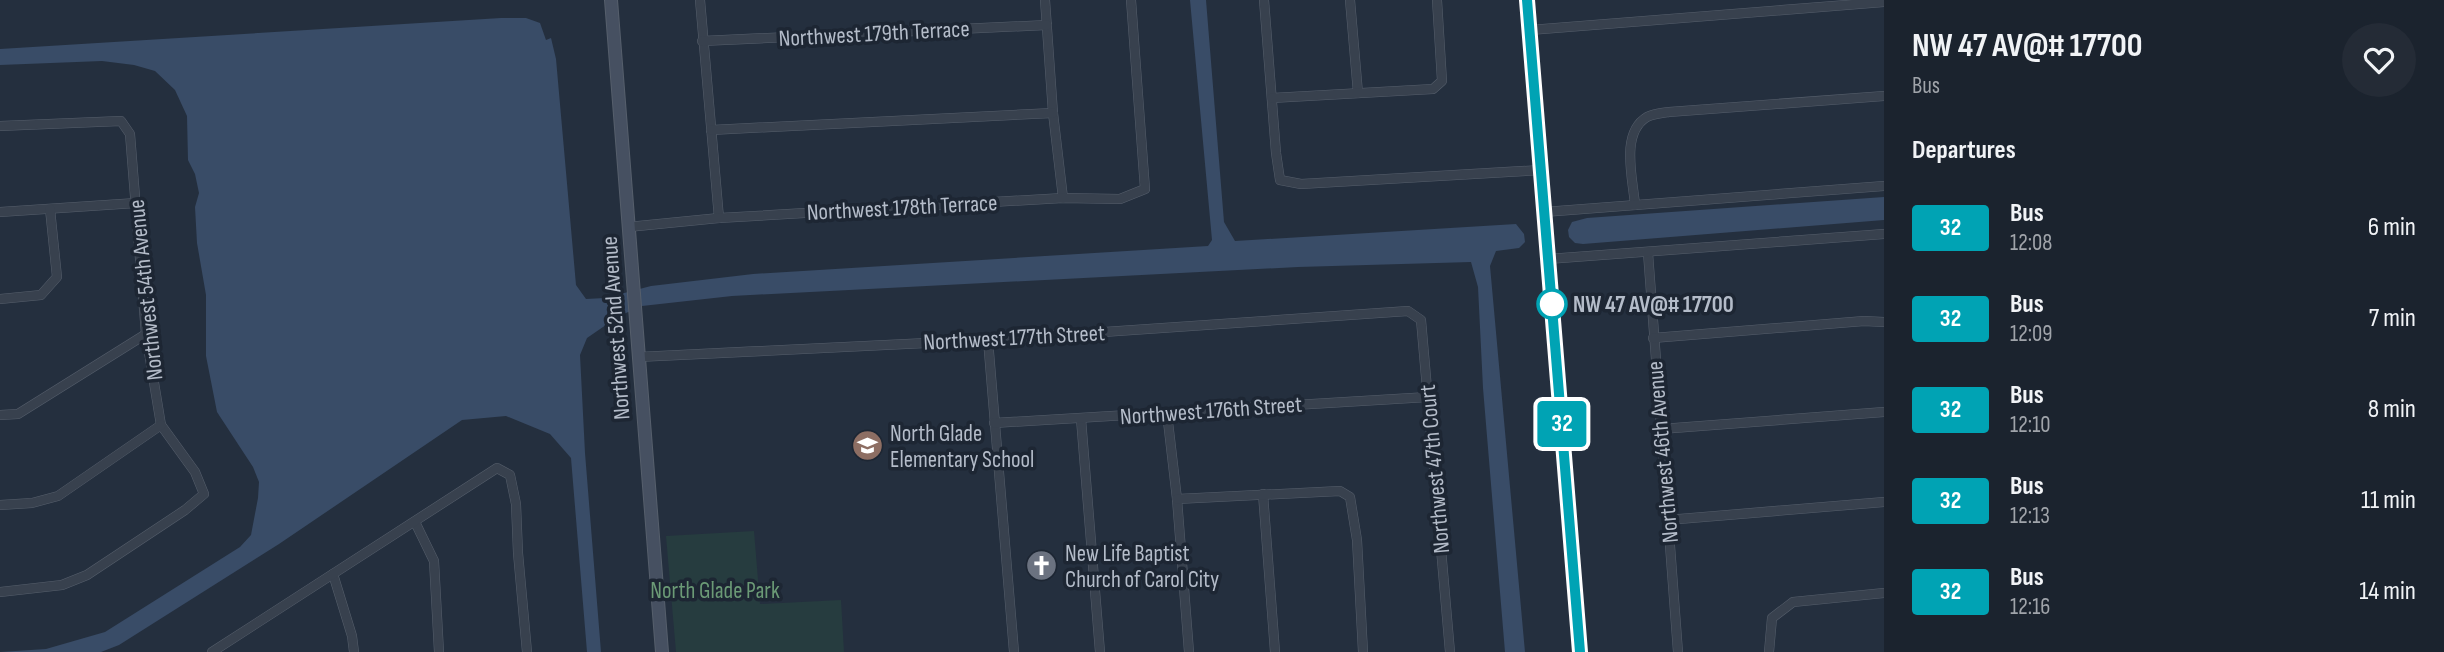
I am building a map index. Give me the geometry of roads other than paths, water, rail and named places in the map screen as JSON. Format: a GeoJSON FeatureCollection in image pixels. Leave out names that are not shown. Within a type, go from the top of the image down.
{"type":"FeatureCollection","features":[{"type":"Feature","properties":{"kind":"main road","name":"Northwest 52nd Avenue"},"geometry":{"type":"LineString","coordinates":[[611,0],[662,652]]}},
{"type":"Feature","properties":{"kind":"main road"},"geometry":{"type":"LineString","coordinates":[[1527,0],[1580,652]]}},
{"type":"Feature","properties":{"kind":"street"},"geometry":{"type":"LineString","coordinates":[[700,0],[719,218]]}},
{"type":"Feature","properties":{"kind":"street"},"geometry":{"type":"LineString","coordinates":[[1045,0],[1053,113],[1063,198]]}},
{"type":"Feature","properties":{"kind":"street","name":"Northwest 178th Terrace"},"geometry":{"type":"LineString","coordinates":[[628,227],[719,218],[1063,198],[1120,198],[1145,189],[1131,0]]}},
{"type":"Feature","properties":{"kind":"street"},"geometry":{"type":"LineString","coordinates":[[1264,0],[1280,180],[1301,184],[1541,170]]}},
{"type":"Feature","properties":{"kind":"street"},"geometry":{"type":"LineString","coordinates":[[1350,0],[1358,93]]}},
{"type":"Feature","properties":{"kind":"street"},"geometry":{"type":"LineString","coordinates":[[1272,98],[1433,89],[1442,81],[1437,0]]}},
{"type":"Feature","properties":{"kind":"street"},"geometry":{"type":"LineString","coordinates":[[1530,30],[1884,2]]}},
{"type":"Feature","properties":{"kind":"street","name":"Northwest 179th Terrace"},"geometry":{"type":"LineString","coordinates":[[702,41],[1046,25]]}},
{"type":"Feature","properties":{"kind":"street"},"geometry":{"type":"LineString","coordinates":[[1635,205],[1631,145],[1633,133],[1649,116],[1669,112],[1884,96]]}},
{"type":"Feature","properties":{"kind":"street"},"geometry":{"type":"LineString","coordinates":[[711,130],[1053,113]]}},
{"type":"Feature","properties":{"kind":"street","name":"Northwest 54th Avenue"},"geometry":{"type":"LineString","coordinates":[[0,126],[121,121],[130,134],[146,334],[162,425],[195,472],[204,494],[185,510],[87,575],[62,585],[0,592]]}},
{"type":"Feature","properties":{"kind":"street"},"geometry":{"type":"LineString","coordinates":[[1544,212],[1884,186]]}},
{"type":"Feature","properties":{"kind":"street"},"geometry":{"type":"LineString","coordinates":[[0,212],[136,203]]}},
{"type":"Feature","properties":{"kind":"street"},"geometry":{"type":"LineString","coordinates":[[0,299],[41,295],[57,277],[50,209]]}},
{"type":"Feature","properties":{"kind":"street"},"geometry":{"type":"LineString","coordinates":[[1548,259],[1884,234]]}},
{"type":"Feature","properties":{"kind":"street","name":"Northwest 46th Avenue"},"geometry":{"type":"LineString","coordinates":[[1648,253],[1678,652]]}},
{"type":"Feature","properties":{"kind":"street","name":"Northwest 47th Court"},"geometry":{"type":"LineString","coordinates":[[1389,313],[1408,311],[1421,320],[1450,652]]}},
{"type":"Feature","properties":{"kind":"street","name":"Northwest 177th Street"},"geometry":{"type":"LineString","coordinates":[[638,358],[988,340],[1389,313]]}},
{"type":"Feature","properties":{"kind":"street"},"geometry":{"type":"LineString","coordinates":[[1653,338],[1884,321]]}},
{"type":"Feature","properties":{"kind":"street"},"geometry":{"type":"LineString","coordinates":[[0,415],[19,414],[146,334]]}},
{"type":"Feature","properties":{"kind":"street"},"geometry":{"type":"LineString","coordinates":[[988,340],[1014,652]]}},
{"type":"Feature","properties":{"kind":"street","name":"Northwest 176th Street"},"geometry":{"type":"LineString","coordinates":[[993,423],[1428,397]]}},
{"type":"Feature","properties":{"kind":"street"},"geometry":{"type":"LineString","coordinates":[[1661,429],[1884,412]]}},
{"type":"Feature","properties":{"kind":"street"},"geometry":{"type":"LineString","coordinates":[[1167,413],[1189,652]]}},
{"type":"Feature","properties":{"kind":"street"},"geometry":{"type":"LineString","coordinates":[[1081,419],[1100,652]]}},
{"type":"Feature","properties":{"kind":"street"},"geometry":{"type":"LineString","coordinates":[[0,505],[32,503],[58,496],[162,425]]}},
{"type":"Feature","properties":{"kind":"street"},"geometry":{"type":"LineString","coordinates":[[212,652],[415,522],[479,477],[497,468],[510,475],[516,504],[527,652]]}},
{"type":"Feature","properties":{"kind":"street"},"geometry":{"type":"LineString","coordinates":[[1177,499],[1340,491],[1350,496],[1357,540],[1363,652]]}},
{"type":"Feature","properties":{"kind":"street"},"geometry":{"type":"LineString","coordinates":[[1263,494],[1275,652]]}},
{"type":"Feature","properties":{"kind":"street"},"geometry":{"type":"LineString","coordinates":[[1667,520],[1884,502]]}},
{"type":"Feature","properties":{"kind":"street"},"geometry":{"type":"LineString","coordinates":[[415,522],[434,561],[439,652]]}},
{"type":"Feature","properties":{"kind":"street"},"geometry":{"type":"LineString","coordinates":[[334,574],[354,652]]}},
{"type":"Feature","properties":{"kind":"street"},"geometry":{"type":"LineString","coordinates":[[1769,649],[1772,618],[1793,602],[1884,593]]}},
{"type":"Feature","properties":{"kind":"water"},"geometry":{"type":"Polygon","coordinates":[[[1190,0],[1206,0],[1224,222],[1235,241],[1516,224],[1524,234],[1525,242],[1519,248],[1496,251],[1490,266],[1525,652],[1505,652],[1483,388],[1478,287],[1471,262],[1298,267],[732,296],[642,306],[619,316],[587,338],[580,355],[601,652],[587,652],[571,458],[550,434],[506,416],[462,420],[279,544],[119,645],[101,652],[0,652],[46,649],[105,632],[240,547],[251,535],[259,482],[253,467],[217,412],[206,356],[206,295],[197,243],[195,207],[199,193],[195,174],[188,160],[187,116],[175,90],[155,71],[134,65],[102,61],[0,65],[0,49],[501,18],[526,18],[540,23],[546,40],[551,38],[556,59],[576,285],[586,299],[605,298],[651,286],[753,274],[1208,246],[1212,240],[1190,0]]]}},
{"type":"Feature","properties":{"kind":"water"},"geometry":{"type":"Polygon","coordinates":[[[1884,197],[1884,220],[1583,244],[1575,243],[1569,237],[1568,230],[1572,222],[1587,218],[1884,197]]]}},
{"type":"Feature","properties":{"kind":"place","name":"NW 47 AV@# 17700"},"geometry":{"type":"Point","coordinates":[1552,304]}},
{"type":"Feature","properties":{"kind":"place","name":"North Glade Elementary School"},"geometry":{"type":"Point","coordinates":[867,446]}},
{"type":"Feature","properties":{"kind":"place","name":"New Life Baptist Church of Carol City"},"geometry":{"type":"Point","coordinates":[1042,566]}},
{"type":"Feature","properties":{"kind":"park label","name":"North Glade Park"},"geometry":{"type":"Point","coordinates":[715,590]}}]}
